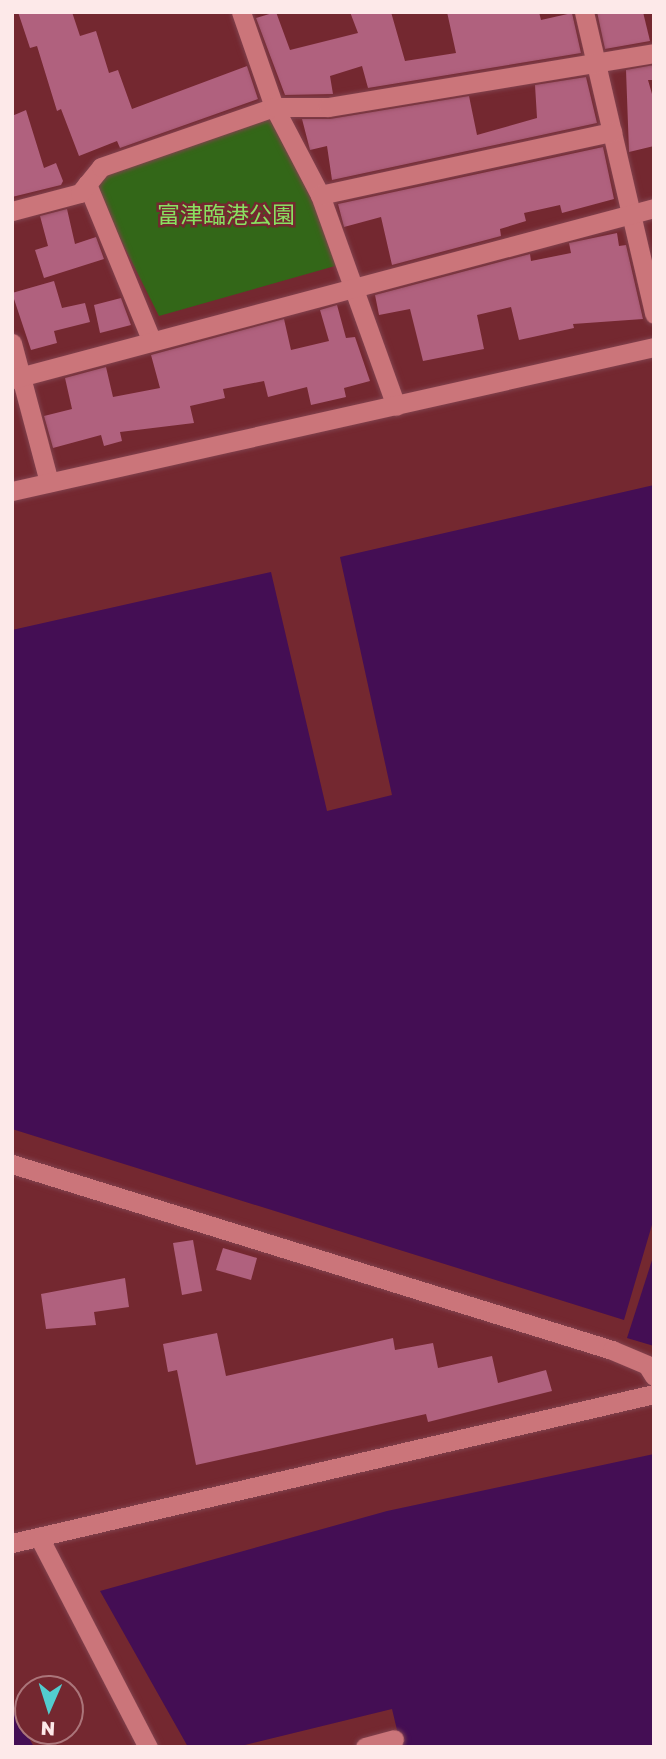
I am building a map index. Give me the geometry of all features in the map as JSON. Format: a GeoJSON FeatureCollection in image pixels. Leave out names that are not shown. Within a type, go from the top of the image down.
{"type":"FeatureCollection","features":[{"type":"Feature","properties":{"kind":"street"},"geometry":{"type":"LineString","coordinates":[[241,12],[274,107],[320,195],[396,405]]}},
{"type":"Feature","properties":{"kind":"street"},"geometry":{"type":"LineString","coordinates":[[584,12],[654,314]]}},
{"type":"Feature","properties":{"kind":"street"},"geometry":{"type":"LineString","coordinates":[[12,211],[80,193],[101,167],[274,107],[328,107],[596,59],[654,53]]}},
{"type":"Feature","properties":{"kind":"street"},"geometry":{"type":"LineString","coordinates":[[320,195],[612,132]]}},
{"type":"Feature","properties":{"kind":"street"},"geometry":{"type":"LineString","coordinates":[[87,184],[151,339]]}},
{"type":"Feature","properties":{"kind":"street"},"geometry":{"type":"LineString","coordinates":[[17,377],[151,339],[654,208]]}},
{"type":"Feature","properties":{"kind":"street"},"geometry":{"type":"LineString","coordinates":[[12,343],[17,377],[49,482]]}},
{"type":"Feature","properties":{"kind":"street"},"geometry":{"type":"LineString","coordinates":[[12,491],[654,347]]}},
{"type":"Feature","properties":{"kind":"street"},"geometry":{"type":"LineString","coordinates":[[12,1164],[612,1350],[647,1365],[654,1376]]}},
{"type":"Feature","properties":{"kind":"street"},"geometry":{"type":"LineString","coordinates":[[12,1543],[647,1399],[654,1394]]}},
{"type":"Feature","properties":{"kind":"street"},"geometry":{"type":"LineString","coordinates":[[39,1537],[148,1747]]}},
{"type":"Feature","properties":{"kind":"street"},"geometry":{"type":"LineString","coordinates":[[365,1747],[394,1739]]}},
{"type":"Feature","properties":{"kind":"green space","name":"富津臨港公園"},"geometry":{"type":"Polygon","coordinates":[[[266,115],[274,119],[339,259],[335,266],[159,316],[96,190],[103,172],[266,115]]]}},
{"type":"Feature","properties":{"kind":"shaded area"},"geometry":{"type":"Polygon","coordinates":[[[654,485],[654,1218],[624,1320],[12,1129],[12,630],[271,572],[327,811],[392,795],[340,557],[654,485]]]}},
{"type":"Feature","properties":{"kind":"shaded area"},"geometry":{"type":"Polygon","coordinates":[[[654,1254],[654,1346],[627,1338],[654,1254]]]}},
{"type":"Feature","properties":{"kind":"shaded area"},"geometry":{"type":"Polygon","coordinates":[[[654,1454],[654,1747],[401,1747],[392,1709],[237,1747],[188,1747],[100,1591],[387,1511],[654,1454]]]}},
{"type":"Feature","properties":{"kind":"shaded area"},"geometry":{"type":"Polygon","coordinates":[[[12,1708],[14,1745],[34,1747],[12,1747],[12,1708]]]}},
{"type":"Feature","properties":{"kind":"building"},"geometry":{"type":"Polygon","coordinates":[[[18,12],[72,12],[80,36],[96,31],[109,73],[118,70],[132,109],[247,66],[258,99],[120,148],[117,141],[79,156],[61,109],[57,111],[37,46],[30,48],[18,12]]]}},
{"type":"Feature","properties":{"kind":"building"},"geometry":{"type":"Polygon","coordinates":[[[276,12],[290,50],[358,33],[350,12],[391,12],[405,61],[456,53],[447,12],[539,12],[541,20],[572,13],[581,53],[368,88],[362,66],[330,76],[333,94],[285,95],[256,18],[276,12]]]}},
{"type":"Feature","properties":{"kind":"building"},"geometry":{"type":"Polygon","coordinates":[[[597,12],[643,12],[650,41],[605,49],[597,12]]]}},
{"type":"Feature","properties":{"kind":"building"},"geometry":{"type":"Polygon","coordinates":[[[654,65],[654,80],[648,80],[654,101],[654,146],[629,152],[626,70],[654,65]]]}},
{"type":"Feature","properties":{"kind":"building"},"geometry":{"type":"Polygon","coordinates":[[[586,77],[597,123],[332,180],[327,146],[310,150],[302,119],[330,119],[469,96],[477,135],[537,118],[535,85],[586,77]]]}},
{"type":"Feature","properties":{"kind":"building"},"geometry":{"type":"Polygon","coordinates":[[[26,110],[44,168],[56,163],[63,181],[61,185],[12,197],[12,116],[26,110]]]}},
{"type":"Feature","properties":{"kind":"building"},"geometry":{"type":"Polygon","coordinates":[[[603,147],[614,199],[562,213],[560,205],[524,213],[526,221],[500,229],[501,236],[392,265],[381,217],[344,227],[338,204],[603,147]]]}},
{"type":"Feature","properties":{"kind":"building"},"geometry":{"type":"Polygon","coordinates":[[[67,209],[75,244],[96,237],[104,259],[44,278],[35,250],[48,246],[40,216],[67,209]]]}},
{"type":"Feature","properties":{"kind":"building"},"geometry":{"type":"Polygon","coordinates":[[[617,233],[619,246],[626,245],[643,319],[573,324],[574,328],[519,340],[511,307],[477,315],[484,349],[423,361],[410,309],[379,315],[375,295],[530,254],[531,261],[571,253],[569,243],[617,233]]]}},
{"type":"Feature","properties":{"kind":"building"},"geometry":{"type":"Polygon","coordinates":[[[54,281],[62,308],[85,303],[90,322],[54,331],[57,343],[31,350],[12,293],[54,281]]]}},
{"type":"Feature","properties":{"kind":"building"},"geometry":{"type":"Polygon","coordinates":[[[121,298],[131,325],[100,333],[94,305],[121,298]]]}},
{"type":"Feature","properties":{"kind":"building"},"geometry":{"type":"Polygon","coordinates":[[[337,305],[346,338],[355,337],[370,381],[344,388],[346,397],[311,405],[307,387],[268,397],[264,381],[223,389],[225,398],[190,406],[194,423],[120,432],[122,441],[104,446],[101,435],[53,448],[44,416],[72,409],[65,378],[106,367],[113,397],[160,388],[151,355],[284,319],[291,350],[329,341],[320,310],[337,305]]]}},
{"type":"Feature","properties":{"kind":"building"},"geometry":{"type":"Polygon","coordinates":[[[193,1240],[202,1291],[182,1295],[173,1243],[193,1240]]]}},
{"type":"Feature","properties":{"kind":"building"},"geometry":{"type":"Polygon","coordinates":[[[223,1248],[257,1258],[251,1280],[216,1270],[223,1248]]]}},
{"type":"Feature","properties":{"kind":"building"},"geometry":{"type":"Polygon","coordinates":[[[125,1278],[129,1307],[94,1312],[96,1325],[46,1329],[41,1294],[125,1278]]]}},
{"type":"Feature","properties":{"kind":"building"},"geometry":{"type":"Polygon","coordinates":[[[217,1333],[226,1376],[393,1338],[395,1350],[433,1343],[438,1368],[492,1356],[498,1383],[546,1370],[552,1391],[428,1422],[426,1414],[196,1465],[177,1370],[168,1372],[163,1344],[217,1333]]]}}]}
